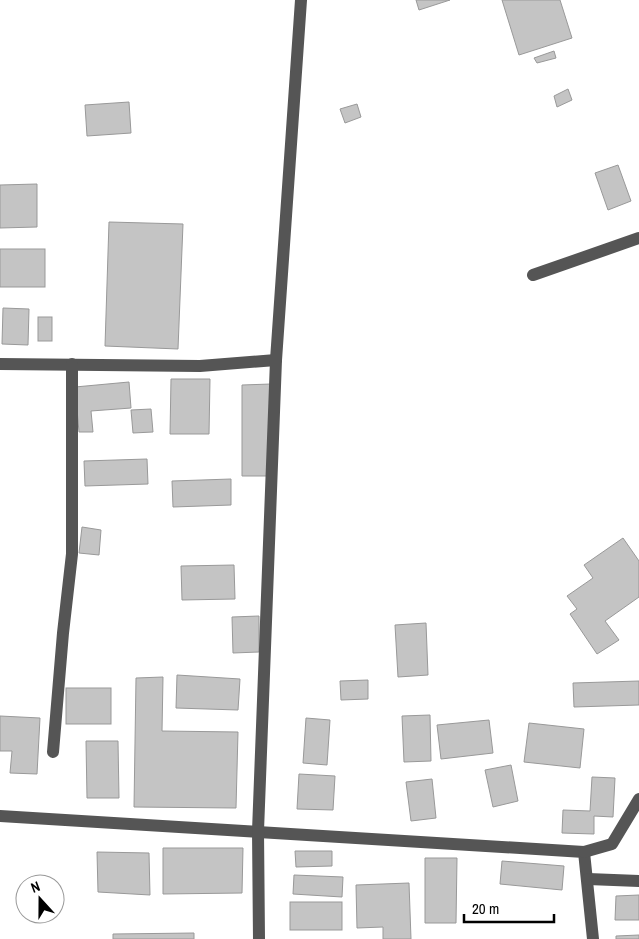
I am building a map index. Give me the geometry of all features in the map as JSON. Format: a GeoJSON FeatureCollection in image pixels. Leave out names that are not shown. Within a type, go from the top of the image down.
{"type":"FeatureCollection","features":[{"type":"Feature","properties":{"kind":"street"},"geometry":{"type":"LineString","coordinates":[[259,939],[258,832],[276,360],[301,0]]}},
{"type":"Feature","properties":{"kind":"street"},"geometry":{"type":"LineString","coordinates":[[533,275],[639,238]]}},
{"type":"Feature","properties":{"kind":"street"},"geometry":{"type":"LineString","coordinates":[[0,364],[200,366],[276,360]]}},
{"type":"Feature","properties":{"kind":"street"},"geometry":{"type":"LineString","coordinates":[[53,752],[62,633],[72,554],[72,364]]}},
{"type":"Feature","properties":{"kind":"street"},"geometry":{"type":"LineString","coordinates":[[0,816],[584,852],[612,844],[639,799]]}},
{"type":"Feature","properties":{"kind":"street"},"geometry":{"type":"LineString","coordinates":[[584,852],[593,939]]}},
{"type":"Feature","properties":{"kind":"street"},"geometry":{"type":"LineString","coordinates":[[588,879],[639,881]]}},
{"type":"Feature","properties":{"kind":"building"},"geometry":{"type":"Polygon","coordinates":[[[416,0],[450,0],[419,10],[416,0]]]}},
{"type":"Feature","properties":{"kind":"building"},"geometry":{"type":"Polygon","coordinates":[[[502,0],[560,0],[572,38],[519,55],[502,0]]]}},
{"type":"Feature","properties":{"kind":"building"},"geometry":{"type":"Polygon","coordinates":[[[554,51],[556,58],[537,63],[534,58],[554,51]]]}},
{"type":"Feature","properties":{"kind":"building"},"geometry":{"type":"Polygon","coordinates":[[[568,89],[572,100],[557,107],[554,96],[568,89]]]}},
{"type":"Feature","properties":{"kind":"building"},"geometry":{"type":"Polygon","coordinates":[[[129,102],[131,133],[87,136],[85,105],[129,102]]]}},
{"type":"Feature","properties":{"kind":"building"},"geometry":{"type":"Polygon","coordinates":[[[357,104],[361,117],[345,123],[340,109],[357,104]]]}},
{"type":"Feature","properties":{"kind":"building"},"geometry":{"type":"Polygon","coordinates":[[[618,165],[631,201],[608,210],[595,173],[618,165]]]}},
{"type":"Feature","properties":{"kind":"building"},"geometry":{"type":"Polygon","coordinates":[[[37,184],[37,227],[0,228],[0,185],[37,184]]]}},
{"type":"Feature","properties":{"kind":"building"},"geometry":{"type":"Polygon","coordinates":[[[109,222],[183,224],[178,349],[105,346],[109,222]]]}},
{"type":"Feature","properties":{"kind":"building"},"geometry":{"type":"Polygon","coordinates":[[[0,249],[45,249],[45,287],[0,287],[0,249]]]}},
{"type":"Feature","properties":{"kind":"building"},"geometry":{"type":"Polygon","coordinates":[[[3,308],[29,309],[28,345],[2,344],[3,308]]]}},
{"type":"Feature","properties":{"kind":"building"},"geometry":{"type":"Polygon","coordinates":[[[38,317],[52,317],[52,341],[38,341],[38,317]]]}},
{"type":"Feature","properties":{"kind":"building"},"geometry":{"type":"Polygon","coordinates":[[[171,379],[210,379],[209,434],[170,434],[171,379]]]}},
{"type":"Feature","properties":{"kind":"building"},"geometry":{"type":"Polygon","coordinates":[[[129,382],[131,408],[91,411],[93,432],[79,432],[75,387],[129,382]]]}},
{"type":"Feature","properties":{"kind":"building"},"geometry":{"type":"Polygon","coordinates":[[[271,384],[271,476],[242,476],[242,385],[271,384]]]}},
{"type":"Feature","properties":{"kind":"building"},"geometry":{"type":"Polygon","coordinates":[[[151,409],[153,432],[133,433],[131,410],[151,409]]]}},
{"type":"Feature","properties":{"kind":"building"},"geometry":{"type":"Polygon","coordinates":[[[147,459],[148,484],[85,486],[84,461],[147,459]]]}},
{"type":"Feature","properties":{"kind":"building"},"geometry":{"type":"Polygon","coordinates":[[[231,479],[231,505],[173,507],[172,481],[231,479]]]}},
{"type":"Feature","properties":{"kind":"building"},"geometry":{"type":"Polygon","coordinates":[[[82,527],[101,530],[99,555],[79,553],[82,527]]]}},
{"type":"Feature","properties":{"kind":"building"},"geometry":{"type":"Polygon","coordinates":[[[623,538],[639,561],[639,597],[605,621],[619,640],[597,654],[570,614],[577,609],[567,596],[593,578],[584,565],[623,538]]]}},
{"type":"Feature","properties":{"kind":"building"},"geometry":{"type":"Polygon","coordinates":[[[234,565],[235,599],[182,600],[181,566],[234,565]]]}},
{"type":"Feature","properties":{"kind":"building"},"geometry":{"type":"Polygon","coordinates":[[[259,616],[259,652],[233,653],[232,617],[259,616]]]}},
{"type":"Feature","properties":{"kind":"building"},"geometry":{"type":"Polygon","coordinates":[[[426,623],[428,675],[398,677],[395,625],[426,623]]]}},
{"type":"Feature","properties":{"kind":"building"},"geometry":{"type":"Polygon","coordinates":[[[177,675],[240,679],[238,710],[176,708],[177,675]]]}},
{"type":"Feature","properties":{"kind":"building"},"geometry":{"type":"Polygon","coordinates":[[[163,677],[162,731],[238,732],[236,808],[134,807],[136,678],[163,677]]]}},
{"type":"Feature","properties":{"kind":"building"},"geometry":{"type":"Polygon","coordinates":[[[368,680],[368,699],[341,700],[340,681],[368,680]]]}},
{"type":"Feature","properties":{"kind":"building"},"geometry":{"type":"Polygon","coordinates":[[[639,681],[639,705],[574,707],[573,683],[639,681]]]}},
{"type":"Feature","properties":{"kind":"building"},"geometry":{"type":"Polygon","coordinates":[[[66,688],[111,688],[111,724],[66,724],[66,688]]]}},
{"type":"Feature","properties":{"kind":"building"},"geometry":{"type":"Polygon","coordinates":[[[430,715],[431,761],[404,762],[402,716],[430,715]]]}},
{"type":"Feature","properties":{"kind":"building"},"geometry":{"type":"Polygon","coordinates":[[[0,716],[40,718],[37,774],[10,773],[12,751],[0,751],[0,716]]]}},
{"type":"Feature","properties":{"kind":"building"},"geometry":{"type":"Polygon","coordinates":[[[306,718],[330,720],[327,765],[303,763],[306,718]]]}},
{"type":"Feature","properties":{"kind":"building"},"geometry":{"type":"Polygon","coordinates":[[[489,720],[493,753],[441,759],[437,725],[489,720]]]}},
{"type":"Feature","properties":{"kind":"building"},"geometry":{"type":"Polygon","coordinates":[[[529,723],[584,729],[580,768],[524,762],[529,723]]]}},
{"type":"Feature","properties":{"kind":"building"},"geometry":{"type":"Polygon","coordinates":[[[86,741],[118,741],[119,798],[87,798],[86,741]]]}},
{"type":"Feature","properties":{"kind":"building"},"geometry":{"type":"Polygon","coordinates":[[[511,765],[518,801],[493,807],[485,770],[511,765]]]}},
{"type":"Feature","properties":{"kind":"building"},"geometry":{"type":"Polygon","coordinates":[[[299,774],[335,776],[333,810],[297,809],[299,774]]]}},
{"type":"Feature","properties":{"kind":"building"},"geometry":{"type":"Polygon","coordinates":[[[592,777],[615,778],[613,817],[594,816],[594,834],[562,833],[563,810],[590,811],[592,777]]]}},
{"type":"Feature","properties":{"kind":"building"},"geometry":{"type":"Polygon","coordinates":[[[432,779],[436,818],[411,821],[406,782],[432,779]]]}},
{"type":"Feature","properties":{"kind":"building"},"geometry":{"type":"Polygon","coordinates":[[[163,848],[243,848],[242,893],[163,894],[163,848]]]}},
{"type":"Feature","properties":{"kind":"building"},"geometry":{"type":"Polygon","coordinates":[[[295,851],[332,851],[332,866],[296,867],[295,851]]]}},
{"type":"Feature","properties":{"kind":"building"},"geometry":{"type":"Polygon","coordinates":[[[97,852],[149,853],[150,895],[98,892],[97,852]]]}},
{"type":"Feature","properties":{"kind":"building"},"geometry":{"type":"Polygon","coordinates":[[[425,858],[457,858],[456,923],[425,923],[425,858]]]}},
{"type":"Feature","properties":{"kind":"building"},"geometry":{"type":"Polygon","coordinates":[[[502,861],[564,866],[562,890],[500,884],[502,861]]]}},
{"type":"Feature","properties":{"kind":"building"},"geometry":{"type":"Polygon","coordinates":[[[294,875],[343,877],[342,897],[293,894],[294,875]]]}},
{"type":"Feature","properties":{"kind":"building"},"geometry":{"type":"Polygon","coordinates":[[[409,883],[411,939],[383,939],[383,927],[357,928],[356,885],[409,883]]]}},
{"type":"Feature","properties":{"kind":"building"},"geometry":{"type":"Polygon","coordinates":[[[639,895],[639,920],[615,920],[616,896],[639,895]]]}},
{"type":"Feature","properties":{"kind":"building"},"geometry":{"type":"Polygon","coordinates":[[[290,902],[342,902],[342,930],[290,930],[290,902]]]}},
{"type":"Feature","properties":{"kind":"building"},"geometry":{"type":"Polygon","coordinates":[[[194,933],[194,939],[113,939],[113,934],[194,933]]]}},
{"type":"Feature","properties":{"kind":"building"},"geometry":{"type":"Polygon","coordinates":[[[639,935],[639,939],[616,939],[616,936],[639,935]]]}}]}
